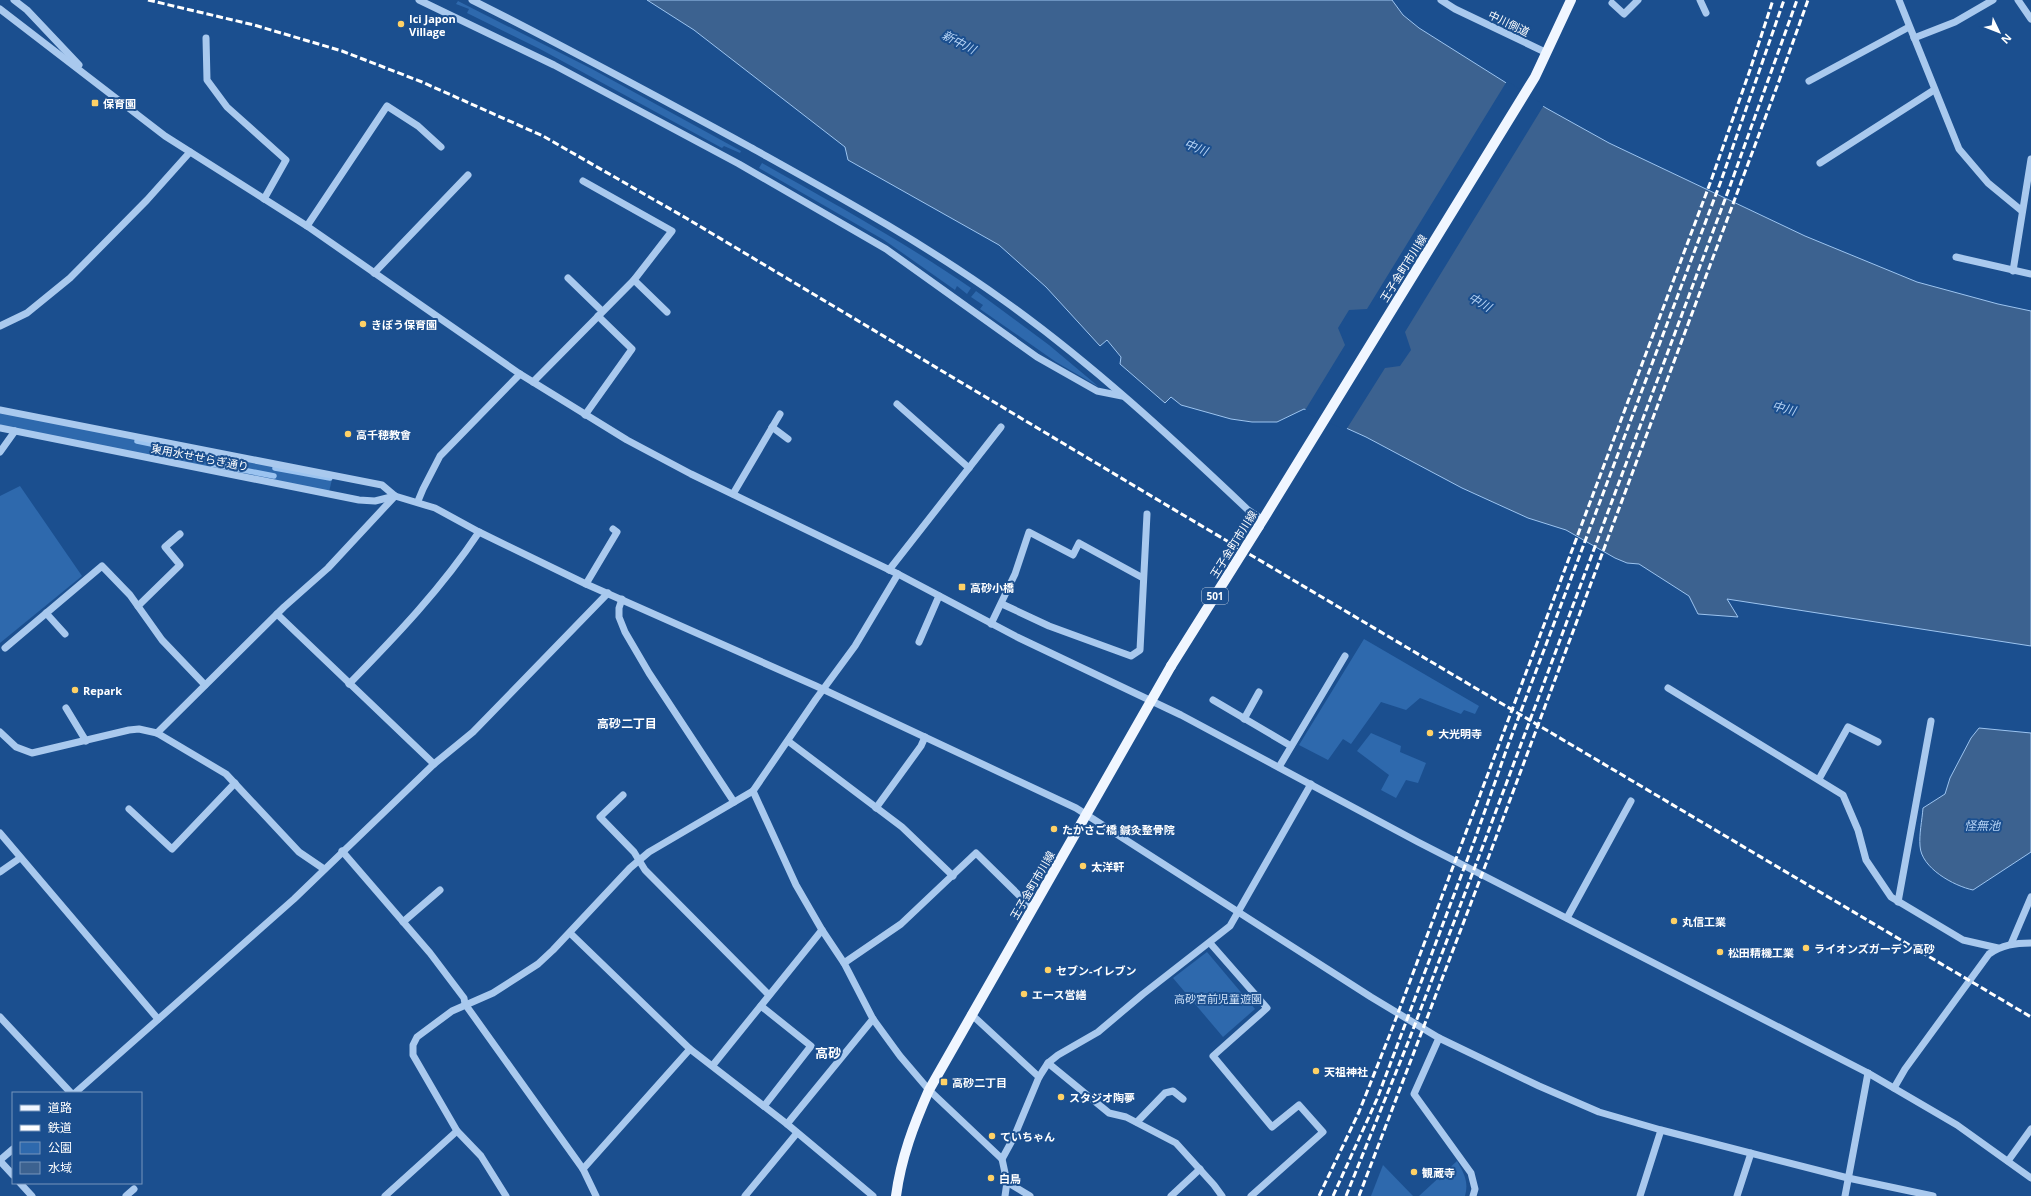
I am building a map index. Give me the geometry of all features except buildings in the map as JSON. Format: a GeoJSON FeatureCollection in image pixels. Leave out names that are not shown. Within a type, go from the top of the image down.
{"type":"FeatureCollection","features":[{"type":"Feature","properties":{"kind":"main road","name":"王子金町市川線"},"geometry":{"type":"LineString","coordinates":[[896,1196],[904,1155],[912,1129],[929,1090],[971,1014],[1087,815],[1171,666],[1261,523],[1535,77],[1571,0]]}},
{"type":"Feature","properties":{"kind":"street"},"geometry":{"type":"LineString","coordinates":[[14,0],[27,10],[60,43],[89,77]]}},
{"type":"Feature","properties":{"kind":"street"},"geometry":{"type":"LineString","coordinates":[[419,0],[554,65],[739,164],[886,249],[1037,357],[1096,391],[1124,396]]}},
{"type":"Feature","properties":{"kind":"street"},"geometry":{"type":"LineString","coordinates":[[472,0],[567,47],[865,210],[932,252],[1003,300],[1061,344],[1124,396],[1261,523]]}},
{"type":"Feature","properties":{"kind":"street","name":"中川側道"},"geometry":{"type":"LineString","coordinates":[[1441,0],[1455,9],[1547,53]]}},
{"type":"Feature","properties":{"kind":"street"},"geometry":{"type":"LineString","coordinates":[[1612,3],[1624,14],[1638,0]]}},
{"type":"Feature","properties":{"kind":"street"},"geometry":{"type":"LineString","coordinates":[[1700,0],[1706,13]]}},
{"type":"Feature","properties":{"kind":"street"},"geometry":{"type":"LineString","coordinates":[[1899,0],[1959,149],[1988,183],[2022,211]]}},
{"type":"Feature","properties":{"kind":"street"},"geometry":{"type":"LineString","coordinates":[[1914,38],[1955,22],[1993,0]]}},
{"type":"Feature","properties":{"kind":"street"},"geometry":{"type":"LineString","coordinates":[[2018,0],[2031,19]]}},
{"type":"Feature","properties":{"kind":"street"},"geometry":{"type":"LineString","coordinates":[[0,9],[148,124],[307,226],[520,374],[627,440],[733,494],[898,574],[991,624],[1151,701],[1312,784],[1418,842],[1868,1073],[1957,1125],[2031,1178]]}},
{"type":"Feature","properties":{"kind":"street"},"geometry":{"type":"LineString","coordinates":[[1809,81],[1909,27]]}},
{"type":"Feature","properties":{"kind":"street"},"geometry":{"type":"LineString","coordinates":[[206,38],[207,80],[227,107],[286,160],[264,199]]}},
{"type":"Feature","properties":{"kind":"street"},"geometry":{"type":"LineString","coordinates":[[1820,163],[1934,90]]}},
{"type":"Feature","properties":{"kind":"street"},"geometry":{"type":"LineString","coordinates":[[307,226],[387,106],[418,126],[441,147]]}},
{"type":"Feature","properties":{"kind":"street"},"geometry":{"type":"LineString","coordinates":[[0,326],[27,313],[70,278],[147,200],[190,152]]}},
{"type":"Feature","properties":{"kind":"street"},"geometry":{"type":"LineString","coordinates":[[2012,271],[2031,159]]}},
{"type":"Feature","properties":{"kind":"street"},"geometry":{"type":"LineString","coordinates":[[374,273],[468,175]]}},
{"type":"Feature","properties":{"kind":"street"},"geometry":{"type":"LineString","coordinates":[[533,382],[634,280],[672,232],[583,181]]}},
{"type":"Feature","properties":{"kind":"street"},"geometry":{"type":"LineString","coordinates":[[1956,257],[2012,271],[2031,274]]}},
{"type":"Feature","properties":{"kind":"street"},"geometry":{"type":"LineString","coordinates":[[568,278],[632,349],[585,415]]}},
{"type":"Feature","properties":{"kind":"street"},"geometry":{"type":"LineString","coordinates":[[634,280],[667,312]]}},
{"type":"Feature","properties":{"kind":"street"},"geometry":{"type":"LineString","coordinates":[[418,502],[440,456],[520,374]]}},
{"type":"Feature","properties":{"kind":"street"},"geometry":{"type":"LineString","coordinates":[[897,404],[969,468]]}},
{"type":"Feature","properties":{"kind":"street"},"geometry":{"type":"LineString","coordinates":[[0,410],[370,481],[382,485],[395,496],[435,508],[479,532],[586,584],[823,690],[1076,808],[1439,1038],[1539,1086],[1592,1109],[1661,1130],[1848,1178],[1911,1193],[1933,1196]]}},
{"type":"Feature","properties":{"kind":"street"},"geometry":{"type":"LineString","coordinates":[[733,494],[780,414]]}},
{"type":"Feature","properties":{"kind":"street"},"geometry":{"type":"LineString","coordinates":[[772,427],[788,439]]}},
{"type":"Feature","properties":{"kind":"street"},"geometry":{"type":"LineString","coordinates":[[889,570],[1001,427]]}},
{"type":"Feature","properties":{"kind":"street","name":"東用水せせらぎ通り"},"geometry":{"type":"LineString","coordinates":[[0,428],[359,500],[375,501],[395,496]]}},
{"type":"Feature","properties":{"kind":"street"},"geometry":{"type":"LineString","coordinates":[[0,452],[15,431]]}},
{"type":"Feature","properties":{"kind":"street"},"geometry":{"type":"LineString","coordinates":[[157,733],[277,614],[328,568],[395,496]]}},
{"type":"Feature","properties":{"kind":"street"},"geometry":{"type":"LineString","coordinates":[[1002,604],[1050,626],[1131,656],[1140,650],[1147,514]]}},
{"type":"Feature","properties":{"kind":"street"},"geometry":{"type":"LineString","coordinates":[[586,584],[617,532],[613,529]]}},
{"type":"Feature","properties":{"kind":"street"},"geometry":{"type":"LineString","coordinates":[[349,684],[392,640],[465,553],[479,532]]}},
{"type":"Feature","properties":{"kind":"street"},"geometry":{"type":"LineString","coordinates":[[991,624],[1002,604],[1015,574],[1029,532],[1073,555],[1079,544],[1143,578]]}},
{"type":"Feature","properties":{"kind":"street"},"geometry":{"type":"LineString","coordinates":[[138,606],[180,565],[165,547],[180,534]]}},
{"type":"Feature","properties":{"kind":"street"},"geometry":{"type":"LineString","coordinates":[[5,648],[102,566],[138,606],[162,640],[205,685]]}},
{"type":"Feature","properties":{"kind":"street"},"geometry":{"type":"LineString","coordinates":[[506,1196],[481,1156],[456,1131],[413,1056],[413,1045],[423,1032],[452,1011],[493,993],[516,980],[538,964],[573,935],[639,860],[649,852],[753,791],[855,646],[898,574]]}},
{"type":"Feature","properties":{"kind":"street"},"geometry":{"type":"LineString","coordinates":[[76,1092],[294,899],[342,851],[434,764],[473,732],[608,593]]}},
{"type":"Feature","properties":{"kind":"street"},"geometry":{"type":"LineString","coordinates":[[919,642],[940,596]]}},
{"type":"Feature","properties":{"kind":"street"},"geometry":{"type":"LineString","coordinates":[[622,599],[619,608],[619,617],[625,632],[649,673],[734,802]]}},
{"type":"Feature","properties":{"kind":"street"},"geometry":{"type":"LineString","coordinates":[[46,613],[65,634]]}},
{"type":"Feature","properties":{"kind":"street"},"geometry":{"type":"LineString","coordinates":[[277,614],[434,764]]}},
{"type":"Feature","properties":{"kind":"street"},"geometry":{"type":"LineString","coordinates":[[1279,767],[1345,656]]}},
{"type":"Feature","properties":{"kind":"street"},"geometry":{"type":"LineString","coordinates":[[1668,688],[1843,795],[1858,830],[1866,860],[1891,897],[1963,940],[1998,948]]}},
{"type":"Feature","properties":{"kind":"street"},"geometry":{"type":"LineString","coordinates":[[1244,718],[1259,692]]}},
{"type":"Feature","properties":{"kind":"street"},"geometry":{"type":"LineString","coordinates":[[1213,700],[1291,746]]}},
{"type":"Feature","properties":{"kind":"street"},"geometry":{"type":"LineString","coordinates":[[66,708],[86,741]]}},
{"type":"Feature","properties":{"kind":"street"},"geometry":{"type":"LineString","coordinates":[[1898,902],[1931,721]]}},
{"type":"Feature","properties":{"kind":"street"},"geometry":{"type":"LineString","coordinates":[[1818,779],[1848,727],[1878,742]]}},
{"type":"Feature","properties":{"kind":"street"},"geometry":{"type":"LineString","coordinates":[[0,732],[16,747],[32,753],[129,730],[139,729],[157,733],[226,774],[291,844],[310,861],[324,869]]}},
{"type":"Feature","properties":{"kind":"street"},"geometry":{"type":"LineString","coordinates":[[876,808],[921,746],[925,737]]}},
{"type":"Feature","properties":{"kind":"street"},"geometry":{"type":"LineString","coordinates":[[788,741],[902,828],[953,876]]}},
{"type":"Feature","properties":{"kind":"street"},"geometry":{"type":"LineString","coordinates":[[129,809],[172,849],[235,783]]}},
{"type":"Feature","properties":{"kind":"street"},"geometry":{"type":"LineString","coordinates":[[1002,1159],[1014,1137],[1039,1077],[1048,1064],[1058,1055],[1098,1032],[1143,994],[1230,926],[1312,784]]}},
{"type":"Feature","properties":{"kind":"street"},"geometry":{"type":"LineString","coordinates":[[753,791],[796,885],[822,930],[844,963],[873,1019],[900,1056],[929,1090],[1002,1159],[1007,1182],[1005,1196]]}},
{"type":"Feature","properties":{"kind":"street"},"geometry":{"type":"LineString","coordinates":[[624,795],[600,817],[639,860],[645,870],[769,995]]}},
{"type":"Feature","properties":{"kind":"street"},"geometry":{"type":"LineString","coordinates":[[1567,918],[1631,801]]}},
{"type":"Feature","properties":{"kind":"street"},"geometry":{"type":"LineString","coordinates":[[0,833],[158,1019]]}},
{"type":"Feature","properties":{"kind":"street"},"geometry":{"type":"LineString","coordinates":[[342,851],[430,953],[464,998],[465,1004],[583,1169],[596,1196]]}},
{"type":"Feature","properties":{"kind":"street"},"geometry":{"type":"LineString","coordinates":[[844,963],[901,924],[976,853],[1032,909]]}},
{"type":"Feature","properties":{"kind":"street"},"geometry":{"type":"LineString","coordinates":[[0,872],[20,858]]}},
{"type":"Feature","properties":{"kind":"street"},"geometry":{"type":"LineString","coordinates":[[403,922],[440,890]]}},
{"type":"Feature","properties":{"kind":"street"},"geometry":{"type":"LineString","coordinates":[[2011,944],[2031,897]]}},
{"type":"Feature","properties":{"kind":"street"},"geometry":{"type":"LineString","coordinates":[[713,1065],[822,930]]}},
{"type":"Feature","properties":{"kind":"street"},"geometry":{"type":"LineString","coordinates":[[573,935],[690,1049],[713,1065],[787,1124],[873,1196]]}},
{"type":"Feature","properties":{"kind":"street"},"geometry":{"type":"LineString","coordinates":[[1210,943],[1266,1008],[1213,1056],[1272,1127],[1299,1105],[1323,1132],[1251,1196]]}},
{"type":"Feature","properties":{"kind":"street"},"geometry":{"type":"LineString","coordinates":[[1894,1088],[1905,1069],[1989,954],[1998,948],[2011,944],[2031,943]]}},
{"type":"Feature","properties":{"kind":"street"},"geometry":{"type":"LineString","coordinates":[[761,1006],[811,1046],[764,1106]]}},
{"type":"Feature","properties":{"kind":"street"},"geometry":{"type":"LineString","coordinates":[[971,1014],[1039,1077]]}},
{"type":"Feature","properties":{"kind":"street"},"geometry":{"type":"LineString","coordinates":[[0,1017],[70,1092]]}},
{"type":"Feature","properties":{"kind":"street"},"geometry":{"type":"LineString","coordinates":[[787,1124],[873,1019]]}},
{"type":"Feature","properties":{"kind":"street"},"geometry":{"type":"LineString","coordinates":[[1439,1038],[1414,1094],[1471,1173],[1475,1188],[1473,1196]]}},
{"type":"Feature","properties":{"kind":"street"},"geometry":{"type":"LineString","coordinates":[[583,1169],[690,1049]]}},
{"type":"Feature","properties":{"kind":"street"},"geometry":{"type":"LineString","coordinates":[[1048,1064],[1109,1113],[1137,1122],[1176,1143],[1222,1196]]}},
{"type":"Feature","properties":{"kind":"street"},"geometry":{"type":"LineString","coordinates":[[1845,1196],[1868,1073]]}},
{"type":"Feature","properties":{"kind":"street"},"geometry":{"type":"LineString","coordinates":[[1137,1122],[1165,1093],[1173,1091],[1183,1099]]}},
{"type":"Feature","properties":{"kind":"street"},"geometry":{"type":"LineString","coordinates":[[2008,1161],[2031,1129]]}},
{"type":"Feature","properties":{"kind":"street"},"geometry":{"type":"LineString","coordinates":[[1640,1196],[1661,1130]]}},
{"type":"Feature","properties":{"kind":"street"},"geometry":{"type":"LineString","coordinates":[[385,1196],[456,1131]]}},
{"type":"Feature","properties":{"kind":"street"},"geometry":{"type":"LineString","coordinates":[[745,1196],[797,1133]]}},
{"type":"Feature","properties":{"kind":"street"},"geometry":{"type":"LineString","coordinates":[[12,1150],[0,1161],[12,1174]]}},
{"type":"Feature","properties":{"kind":"street"},"geometry":{"type":"LineString","coordinates":[[1737,1196],[1751,1153]]}},
{"type":"Feature","properties":{"kind":"street"},"geometry":{"type":"LineString","coordinates":[[1171,1196],[1200,1169]]}},
{"type":"Feature","properties":{"kind":"street"},"geometry":{"type":"LineString","coordinates":[[1007,1182],[1030,1196]]}},
{"type":"Feature","properties":{"kind":"street"},"geometry":{"type":"LineString","coordinates":[[21,1184],[32,1196]]}},
{"type":"Feature","properties":{"kind":"street"},"geometry":{"type":"LineString","coordinates":[[126,1196],[134,1189]]}},
{"type":"Feature","properties":{"kind":"green space"},"geometry":{"type":"Polygon","coordinates":[[[458,1],[592,69],[741,151],[740,153],[724,146],[722,148],[540,49],[467,13],[469,9],[456,4],[458,1]]]}},
{"type":"Feature","properties":{"kind":"green space"},"geometry":{"type":"Polygon","coordinates":[[[762,163],[894,239],[971,288],[967,294],[957,286],[955,290],[884,240],[759,168],[762,163]]]}},
{"type":"Feature","properties":{"kind":"green space"},"geometry":{"type":"Polygon","coordinates":[[[976,291],[1049,345],[1099,387],[1056,362],[980,309],[983,305],[971,297],[976,291]]]}},
{"type":"Feature","properties":{"kind":"green space"},"geometry":{"type":"Polygon","coordinates":[[[0,411],[333,475],[329,492],[0,426],[0,411]]]}},
{"type":"Feature","properties":{"kind":"green space"},"geometry":{"type":"Polygon","coordinates":[[[20,486],[82,576],[0,643],[0,496],[20,486]]]}},
{"type":"Feature","properties":{"kind":"green space"},"geometry":{"type":"Polygon","coordinates":[[[1364,639],[1479,706],[1475,714],[1464,710],[1461,714],[1420,698],[1406,710],[1381,702],[1351,744],[1343,739],[1328,760],[1299,745],[1364,639]]]}},
{"type":"Feature","properties":{"kind":"green space"},"geometry":{"type":"Polygon","coordinates":[[[1371,733],[1401,746],[1400,752],[1426,763],[1418,783],[1406,780],[1396,798],[1381,790],[1389,775],[1357,751],[1371,733]]]}},
{"type":"Feature","properties":{"kind":"green space","name":"高砂宮前児童遊園"},"geometry":{"type":"Polygon","coordinates":[[[1207,952],[1255,1009],[1223,1037],[1173,978],[1207,952]]]}},
{"type":"Feature","properties":{"kind":"green space"},"geometry":{"type":"Polygon","coordinates":[[[1457,1161],[1466,1182],[1465,1196],[1419,1196],[1457,1161]]]}},
{"type":"Feature","properties":{"kind":"green space"},"geometry":{"type":"Polygon","coordinates":[[[1383,1165],[1413,1196],[1371,1196],[1383,1165]]]}},
{"type":"Feature","properties":{"kind":"water"},"geometry":{"type":"Polygon","coordinates":[[[647,0],[1392,0],[1403,15],[1419,28],[1546,108],[1609,143],[1805,236],[1917,282],[1998,304],[2031,311],[2031,646],[1727,599],[1738,617],[1698,614],[1689,596],[1639,564],[1627,563],[1615,558],[1566,530],[1528,518],[1462,488],[1366,437],[1304,409],[1277,422],[1252,422],[1231,419],[1181,405],[1171,397],[1165,403],[1120,364],[1121,357],[1107,340],[1100,346],[1046,287],[999,245],[848,160],[845,147],[694,30],[647,0]]]}},
{"type":"Feature","properties":{"kind":"water","name":"怪無池"},"geometry":{"type":"Polygon","coordinates":[[[1979,728],[2031,733],[2031,852],[1973,890],[1957,885],[1932,869],[1922,854],[1920,837],[1923,808],[1945,794],[1950,778],[1971,738],[1979,728]]]}},
{"type":"Feature","properties":{"kind":"pier"},"geometry":{"type":"Polygon","coordinates":[[[1507,81],[1544,105],[1405,332],[1411,350],[1400,366],[1385,368],[1346,430],[1304,412],[1345,345],[1338,328],[1349,310],[1367,309],[1507,81]]]}},
{"type":"Feature","properties":{"kind":"waterway"},"geometry":{"type":"LineString","coordinates":[[137,441],[210,456]]}},
{"type":"Feature","properties":{"kind":"waterway"},"geometry":{"type":"LineString","coordinates":[[212,464],[274,476]]}},
{"type":"Feature","properties":{"kind":"waterway"},"geometry":{"type":"LineString","coordinates":[[275,468],[330,478]]}},
{"type":"Feature","properties":{"kind":"railway"},"geometry":{"type":"LineString","coordinates":[[148,0],[254,25],[342,51],[422,82],[543,136],[686,218],[1163,503],[2031,1017]]}},
{"type":"Feature","properties":{"kind":"railway"},"geometry":{"type":"LineString","coordinates":[[1319,1196],[1359,1112],[1392,1029],[1712,178],[1773,0]]}},
{"type":"Feature","properties":{"kind":"railway"},"geometry":{"type":"LineString","coordinates":[[1333,1196],[1377,1099],[1475,839],[1507,748],[1721,181],[1784,0]]}},
{"type":"Feature","properties":{"kind":"railway"},"geometry":{"type":"LineString","coordinates":[[1346,1196],[1409,1040],[1484,843],[1730,186],[1797,0]]}},
{"type":"Feature","properties":{"kind":"railway"},"geometry":{"type":"LineString","coordinates":[[1359,1196],[1492,848],[1808,0]]}},
{"type":"Feature","properties":{"kind":"place","name":"Ici Japon Village"},"geometry":{"type":"Point","coordinates":[401,24]}},
{"type":"Feature","properties":{"kind":"place","name":"保育園"},"geometry":{"type":"Point","coordinates":[95,103]}},
{"type":"Feature","properties":{"kind":"place","name":"きぼう保育園"},"geometry":{"type":"Point","coordinates":[363,324]}},
{"type":"Feature","properties":{"kind":"place","name":"高千穂教會"},"geometry":{"type":"Point","coordinates":[348,434]}},
{"type":"Feature","properties":{"kind":"place","name":"高砂小橋"},"geometry":{"type":"Point","coordinates":[962,587]}},
{"type":"Feature","properties":{"kind":"place","name":"Repark"},"geometry":{"type":"Point","coordinates":[75,690]}},
{"type":"Feature","properties":{"kind":"place","name":"大光明寺"},"geometry":{"type":"Point","coordinates":[1430,733]}},
{"type":"Feature","properties":{"kind":"place","name":"たかさご橋 鍼灸整骨院"},"geometry":{"type":"Point","coordinates":[1054,829]}},
{"type":"Feature","properties":{"kind":"place","name":"太洋軒"},"geometry":{"type":"Point","coordinates":[1083,866]}},
{"type":"Feature","properties":{"kind":"place","name":"丸信工業"},"geometry":{"type":"Point","coordinates":[1674,921]}},
{"type":"Feature","properties":{"kind":"place","name":"ライオンズガーデン高砂"},"geometry":{"type":"Point","coordinates":[1806,948]}},
{"type":"Feature","properties":{"kind":"place","name":"松田精機工業"},"geometry":{"type":"Point","coordinates":[1720,952]}},
{"type":"Feature","properties":{"kind":"place","name":"セブン-イレブン"},"geometry":{"type":"Point","coordinates":[1048,970]}},
{"type":"Feature","properties":{"kind":"place","name":"エース営繕"},"geometry":{"type":"Point","coordinates":[1024,994]}},
{"type":"Feature","properties":{"kind":"place","name":"天祖神社"},"geometry":{"type":"Point","coordinates":[1316,1071]}},
{"type":"Feature","properties":{"kind":"place","name":"高砂二丁目"},"geometry":{"type":"Point","coordinates":[944,1082]}},
{"type":"Feature","properties":{"kind":"place","name":"スタジオ陶夢"},"geometry":{"type":"Point","coordinates":[1061,1097]}},
{"type":"Feature","properties":{"kind":"place","name":"ていちゃん"},"geometry":{"type":"Point","coordinates":[992,1136]}},
{"type":"Feature","properties":{"kind":"place","name":"観蔵寺"},"geometry":{"type":"Point","coordinates":[1414,1172]}},
{"type":"Feature","properties":{"kind":"place","name":"白鳥"},"geometry":{"type":"Point","coordinates":[991,1178]}},
{"type":"Feature","properties":{"kind":"district","name":"高砂二丁目"},"geometry":{"type":"Point","coordinates":[627,723]}},
{"type":"Feature","properties":{"kind":"district","name":"高砂"},"geometry":{"type":"Point","coordinates":[828,1053]}},
{"type":"Feature","properties":{"kind":"water label","name":"新中川"},"geometry":{"type":"Point","coordinates":[959,42]}},
{"type":"Feature","properties":{"kind":"water label","name":"中川"},"geometry":{"type":"Point","coordinates":[1196,147]}},
{"type":"Feature","properties":{"kind":"water label","name":"中川"},"geometry":{"type":"Point","coordinates":[1480,302]}},
{"type":"Feature","properties":{"kind":"water label","name":"中川"},"geometry":{"type":"Point","coordinates":[1784,408]}}]}
